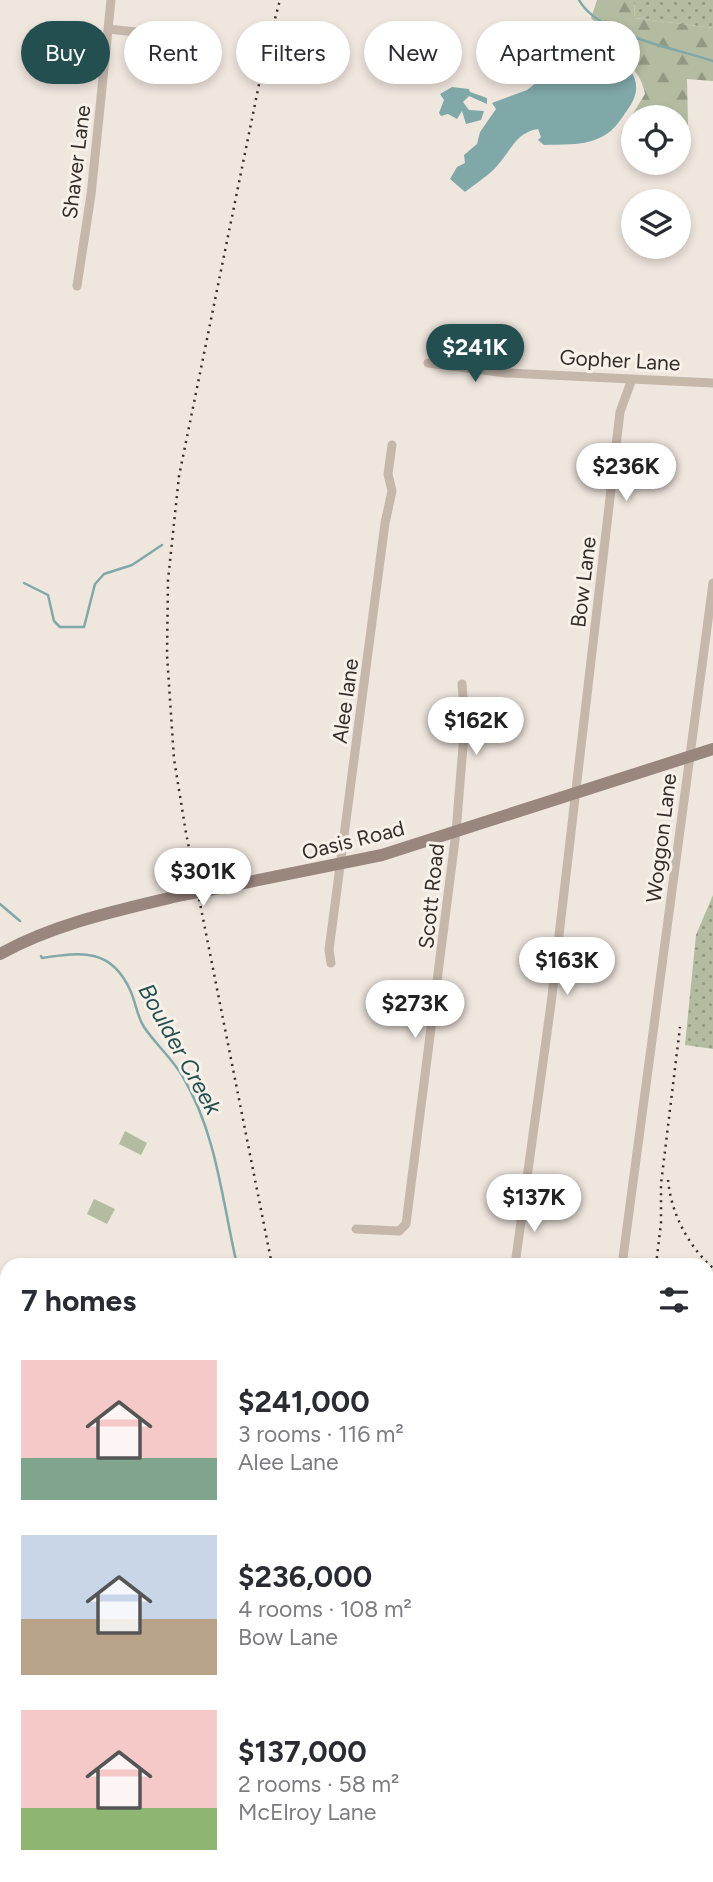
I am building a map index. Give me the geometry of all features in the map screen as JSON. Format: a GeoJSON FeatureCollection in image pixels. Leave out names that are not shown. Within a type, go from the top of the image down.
{"type":"FeatureCollection","features":[{"type":"Feature","properties":{"kind":"main road","name":"Oasis Road"},"geometry":{"type":"LineString","coordinates":[[0,954],[36,937],[92,918],[182,895],[340,866],[456,832],[713,749]]}},
{"type":"Feature","properties":{"kind":"street","name":"Shaver Lane"},"geometry":{"type":"LineString","coordinates":[[109,21],[111,0]]}},
{"type":"Feature","properties":{"kind":"street","name":"Shaver Lane"},"geometry":{"type":"LineString","coordinates":[[77,286],[91,195],[102,84]]}},
{"type":"Feature","properties":{"kind":"street","name":"Gopher Lane"},"geometry":{"type":"LineString","coordinates":[[428,363],[525,373],[713,383]]}},
{"type":"Feature","properties":{"kind":"street","name":"Bow Lane"},"geometry":{"type":"LineString","coordinates":[[516,1258],[551,1004],[620,412],[632,379]]}},
{"type":"Feature","properties":{"kind":"street","name":"Alee lane"},"geometry":{"type":"LineString","coordinates":[[331,963],[329,950],[385,523],[392,491],[388,474],[392,445]]}},
{"type":"Feature","properties":{"kind":"street","name":"Woggon Lane"},"geometry":{"type":"LineString","coordinates":[[623,1258],[713,583]]}},
{"type":"Feature","properties":{"kind":"street","name":"Scott Road"},"geometry":{"type":"LineString","coordinates":[[356,1229],[384,1233],[399,1231],[406,1224],[456,832],[465,722],[462,684]]}},
{"type":"Feature","properties":{"kind":"green space"},"geometry":{"type":"Polygon","coordinates":[[[597,0],[634,0],[635,18],[713,28],[713,81],[687,79],[688,105],[638,105],[645,94],[640,80],[640,21],[594,21],[591,18],[597,0]]]}},
{"type":"Feature","properties":{"kind":"green space"},"geometry":{"type":"Polygon","coordinates":[[[634,0],[713,0],[713,28],[635,18],[634,0]]]}},
{"type":"Feature","properties":{"kind":"green space"},"geometry":{"type":"Polygon","coordinates":[[[713,895],[713,1049],[685,1045],[696,935],[713,895]]]}},
{"type":"Feature","properties":{"kind":"green space"},"geometry":{"type":"Polygon","coordinates":[[[125,1131],[147,1143],[141,1155],[119,1144],[125,1131]]]}},
{"type":"Feature","properties":{"kind":"green space"},"geometry":{"type":"Polygon","coordinates":[[[94,1199],[115,1209],[107,1224],[87,1214],[94,1199]]]}},
{"type":"Feature","properties":{"kind":"water"},"geometry":{"type":"Polygon","coordinates":[[[535,84],[636,84],[635,96],[630,105],[621,105],[621,119],[603,137],[578,144],[544,145],[538,140],[541,137],[538,129],[530,131],[514,143],[493,170],[465,192],[450,179],[457,167],[465,163],[464,155],[477,144],[480,132],[496,109],[492,103],[527,90],[535,84]]]}},
{"type":"Feature","properties":{"kind":"water"},"geometry":{"type":"Polygon","coordinates":[[[452,87],[469,89],[470,92],[487,98],[487,104],[469,96],[463,102],[469,110],[484,111],[481,120],[466,124],[462,111],[457,119],[448,114],[441,116],[439,113],[444,100],[440,94],[452,87]]]}},
{"type":"Feature","properties":{"kind":"waterway"},"geometry":{"type":"LineString","coordinates":[[579,0],[603,23],[620,32],[713,61]]}},
{"type":"Feature","properties":{"kind":"waterway"},"geometry":{"type":"LineString","coordinates":[[24,583],[48,595],[54,621],[60,627],[84,627],[95,584],[104,574],[132,565],[162,545]]}},
{"type":"Feature","properties":{"kind":"waterway","name":"Boulder Creek"},"geometry":{"type":"LineString","coordinates":[[0,904],[20,921]]}},
{"type":"Feature","properties":{"kind":"waterway","name":"Boulder Creek"},"geometry":{"type":"LineString","coordinates":[[41,956],[95,956],[115,967],[123,978],[142,1023],[183,1077],[204,1122],[217,1168],[236,1258]]}},
{"type":"Feature","properties":{"kind":"railway"},"geometry":{"type":"LineString","coordinates":[[271,1258],[186,833],[174,759],[167,655],[168,580],[179,476],[264,60],[280,0]]}},
{"type":"Feature","properties":{"kind":"railway"},"geometry":{"type":"LineString","coordinates":[[657,1258],[661,1223],[661,1184],[680,1027]]}},
{"type":"Feature","properties":{"kind":"railway"},"geometry":{"type":"LineString","coordinates":[[668,1180],[677,1217],[703,1258]]}}]}
